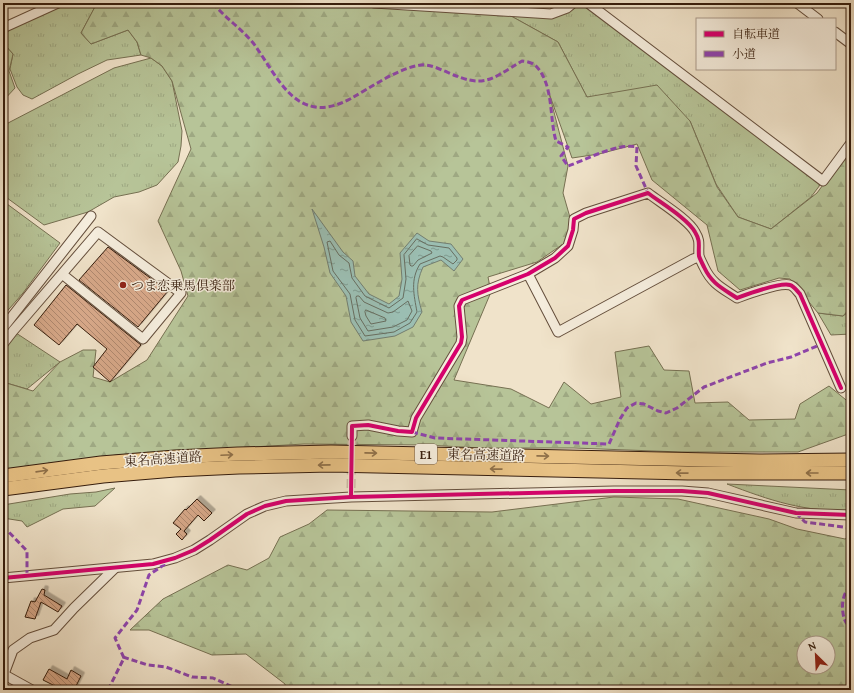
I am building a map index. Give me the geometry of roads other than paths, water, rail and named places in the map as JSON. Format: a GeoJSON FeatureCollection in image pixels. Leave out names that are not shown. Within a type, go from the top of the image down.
{"type":"FeatureCollection","features":[{"type":"Feature","properties":{"kind":"highway","name":"東名高速道路"},"geometry":{"type":"LineString","coordinates":[[3,476],[101,463],[238,454],[323,452],[751,461],[851,460]]}},
{"type":"Feature","properties":{"kind":"highway","name":"東名高速道路"},"geometry":{"type":"LineString","coordinates":[[3,489],[88,478],[175,470],[323,465],[680,472],[851,473]]}},
{"type":"Feature","properties":{"kind":"street"},"geometry":{"type":"LineString","coordinates":[[3,28],[58,3]]}},
{"type":"Feature","properties":{"kind":"street"},"geometry":{"type":"LineString","coordinates":[[374,3],[551,14],[567,8],[573,3]]}},
{"type":"Feature","properties":{"kind":"street"},"geometry":{"type":"LineString","coordinates":[[588,3],[823,181],[851,142]]}},
{"type":"Feature","properties":{"kind":"street"},"geometry":{"type":"LineString","coordinates":[[797,3],[817,18]]}},
{"type":"Feature","properties":{"kind":"street"},"geometry":{"type":"LineString","coordinates":[[836,33],[851,44]]}},
{"type":"Feature","properties":{"kind":"street"},"geometry":{"type":"LineString","coordinates":[[352,436],[352,426],[368,425],[398,431],[412,432],[416,418],[461,343],[462,338],[459,306],[462,300],[528,274],[555,258],[568,246],[573,230],[574,219],[648,193],[685,220],[695,231],[700,243],[699,257],[706,272],[714,283],[737,298],[778,285],[790,285],[794,287],[800,294],[842,388]]}},
{"type":"Feature","properties":{"kind":"street"},"geometry":{"type":"LineString","coordinates":[[3,328],[91,216]]}},
{"type":"Feature","properties":{"kind":"street"},"geometry":{"type":"LineString","coordinates":[[3,344],[62,274],[98,232],[181,293],[143,339],[62,274]]}},
{"type":"Feature","properties":{"kind":"street"},"geometry":{"type":"LineString","coordinates":[[528,274],[558,332],[699,257]]}},
{"type":"Feature","properties":{"kind":"street"},"geometry":{"type":"LineString","coordinates":[[351,497],[352,488]]}},
{"type":"Feature","properties":{"kind":"street"},"geometry":{"type":"LineString","coordinates":[[3,578],[153,564],[175,558],[194,550],[247,514],[265,506],[286,501],[351,497],[614,491],[682,491],[708,494],[796,514],[851,516]]}},
{"type":"Feature","properties":{"kind":"street"},"geometry":{"type":"LineString","coordinates":[[32,690],[3,674],[14,650],[30,638],[54,630],[115,568]]}},
{"type":"Feature","properties":{"kind":"water"},"geometry":{"type":"Polygon","coordinates":[[[312,209],[343,252],[353,261],[355,276],[369,294],[389,304],[399,296],[402,279],[400,253],[417,233],[429,241],[451,244],[463,259],[454,271],[441,260],[423,267],[418,284],[419,300],[422,312],[413,327],[395,336],[363,341],[351,322],[346,296],[330,273],[324,247],[312,209]]]}},
{"type":"Feature","properties":{"kind":"tunnel"},"geometry":{"type":"LineString","coordinates":[[351,488],[352,436]]}},
{"type":"Feature","properties":{"kind":"place","name":"つま恋乗馬倶楽部"},"geometry":{"type":"Point","coordinates":[123,285]}}]}
